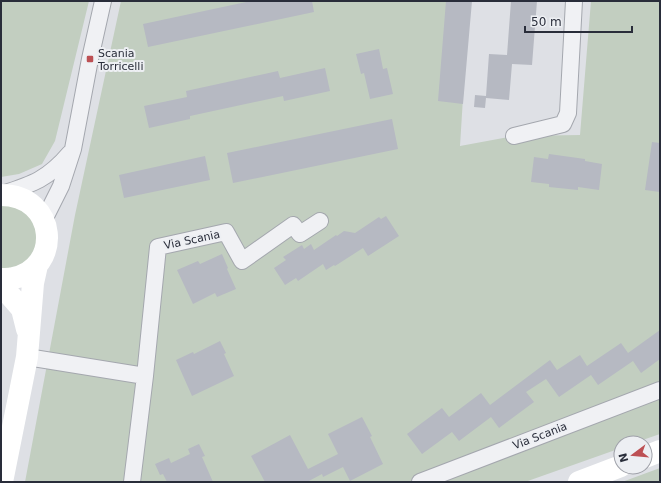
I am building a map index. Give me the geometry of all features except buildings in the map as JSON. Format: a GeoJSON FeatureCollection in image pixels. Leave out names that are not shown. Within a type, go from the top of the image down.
{"type":"FeatureCollection","features":[{"type":"Feature","properties":{"kind":"main road"},"geometry":{"type":"LineString","coordinates":[[1,195],[12,195],[25,200],[36,208],[44,220],[47,231],[47,243],[43,255],[37,265],[33,283],[26,358],[2,482]]}},
{"type":"Feature","properties":{"kind":"main road"},"geometry":{"type":"LineString","coordinates":[[1,279],[14,278],[26,274],[37,265]]}},
{"type":"Feature","properties":{"kind":"main road"},"geometry":{"type":"LineString","coordinates":[[1,287],[22,309],[29,336]]}},
{"type":"Feature","properties":{"kind":"main road"},"geometry":{"type":"LineString","coordinates":[[579,482],[613,469]]}},
{"type":"Feature","properties":{"kind":"street"},"geometry":{"type":"LineString","coordinates":[[44,220],[61,186],[62,167],[73,148],[103,1]]}},
{"type":"Feature","properties":{"kind":"street"},"geometry":{"type":"LineString","coordinates":[[514,136],[563,124],[568,113],[574,1]]}},
{"type":"Feature","properties":{"kind":"street"},"geometry":{"type":"LineString","coordinates":[[1,195],[33,184],[62,167]]}},
{"type":"Feature","properties":{"kind":"street","name":"Via Scania"},"geometry":{"type":"LineString","coordinates":[[132,482],[145,376],[158,247],[226,232],[242,261],[293,225],[300,234],[320,221]]}},
{"type":"Feature","properties":{"kind":"street"},"geometry":{"type":"LineString","coordinates":[[26,358],[145,376]]}},
{"type":"Feature","properties":{"kind":"street","name":"Via Scania"},"geometry":{"type":"LineString","coordinates":[[420,482],[660,390]]}},
{"type":"Feature","properties":{"kind":"green space"},"geometry":{"type":"Polygon","coordinates":[[[1,1],[89,1],[55,141],[42,164],[19,174],[1,177],[1,1]]]}},
{"type":"Feature","properties":{"kind":"green space"},"geometry":{"type":"Polygon","coordinates":[[[121,1],[469,1],[460,146],[514,136],[580,135],[591,1],[660,1],[660,434],[653,436],[653,435],[613,435],[613,451],[525,482],[25,482],[75,215],[121,1]]]}},
{"type":"Feature","properties":{"kind":"green space"},"geometry":{"type":"Polygon","coordinates":[[[1,202],[29,212],[39,233],[34,253],[19,267],[1,270],[1,202]]]}},
{"type":"Feature","properties":{"kind":"green space"},"geometry":{"type":"Polygon","coordinates":[[[660,468],[660,482],[622,482],[641,475],[653,475],[653,471],[660,468]]]}},
{"type":"Feature","properties":{"kind":"place","name":"Scania Torricelli"},"geometry":{"type":"Point","coordinates":[90,59]}}]}
